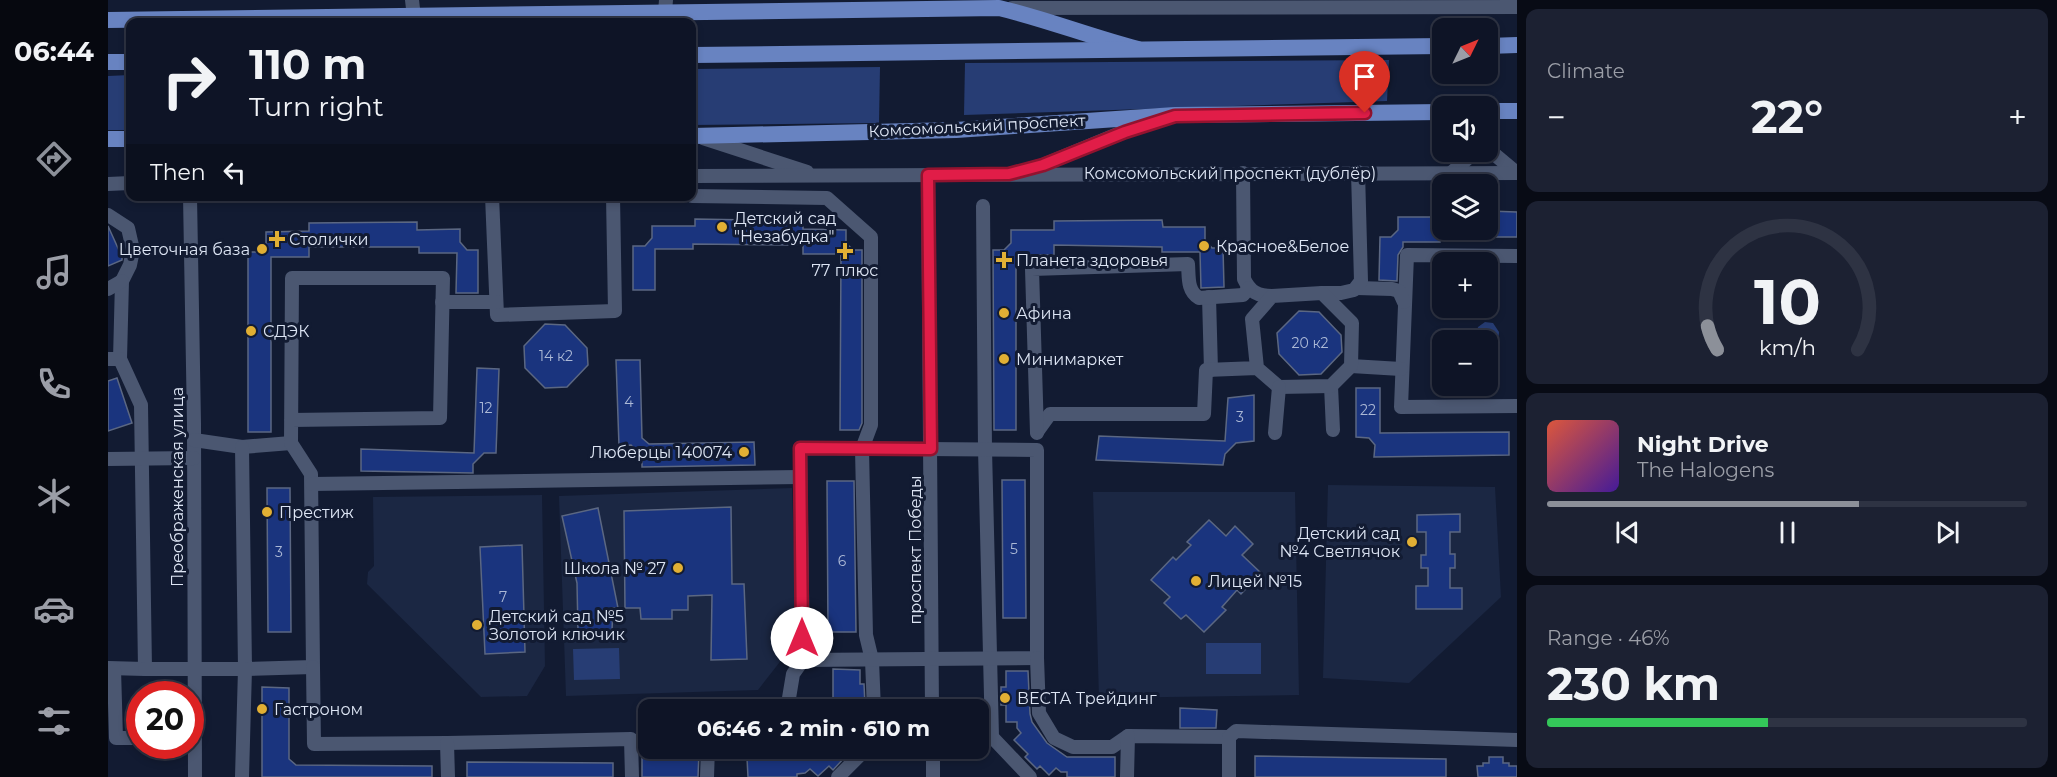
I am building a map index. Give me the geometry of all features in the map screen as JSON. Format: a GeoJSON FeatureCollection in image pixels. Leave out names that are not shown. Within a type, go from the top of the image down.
{"type":"FeatureCollection","features":[{"type":"Feature","properties":{"kind":"main road"},"geometry":{"type":"LineString","coordinates":[[491,15],[721,5],[922,4],[999,8],[1042,18],[1101,39],[1138,49]]}},
{"type":"Feature","properties":{"kind":"main road"},"geometry":{"type":"LineString","coordinates":[[159,18],[413,8],[505,18]]}},
{"type":"Feature","properties":{"kind":"main road"},"geometry":{"type":"LineString","coordinates":[[108,20],[126,19]]}},
{"type":"Feature","properties":{"kind":"main road"},"geometry":{"type":"LineString","coordinates":[[1498,46],[1517,45]]}},
{"type":"Feature","properties":{"kind":"main road"},"geometry":{"type":"LineString","coordinates":[[696,55],[1432,46]]}},
{"type":"Feature","properties":{"kind":"main road"},"geometry":{"type":"LineString","coordinates":[[108,62],[126,62]]}},
{"type":"Feature","properties":{"kind":"main road"},"geometry":{"type":"LineString","coordinates":[[1498,111],[1517,111]]}},
{"type":"Feature","properties":{"kind":"main road","name":"Комсомольский проспект"},"geometry":{"type":"LineString","coordinates":[[696,136],[956,130],[1175,116],[1432,112]]}},
{"type":"Feature","properties":{"kind":"main road"},"geometry":{"type":"LineString","coordinates":[[108,139],[126,139]]}},
{"type":"Feature","properties":{"kind":"street"},"geometry":{"type":"LineString","coordinates":[[999,8],[1211,4],[1505,4]]}},
{"type":"Feature","properties":{"kind":"street"},"geometry":{"type":"LineString","coordinates":[[1009,174],[1043,165],[1125,132],[1175,116]]}},
{"type":"Feature","properties":{"kind":"street"},"geometry":{"type":"LineString","coordinates":[[696,137],[819,176]]}},
{"type":"Feature","properties":{"kind":"street"},"geometry":{"type":"LineString","coordinates":[[1498,157],[1517,173]]}},
{"type":"Feature","properties":{"kind":"street"},"geometry":{"type":"LineString","coordinates":[[1451,173],[1464,162]]}},
{"type":"Feature","properties":{"kind":"street"},"geometry":{"type":"LineString","coordinates":[[1357,288],[1361,281],[1358,172]]}},
{"type":"Feature","properties":{"kind":"street"},"geometry":{"type":"LineString","coordinates":[[1243,173],[1244,279],[1249,288],[1260,296],[1341,293],[1357,288],[1392,289],[1399,291],[1404,302]]}},
{"type":"Feature","properties":{"kind":"street","name":"Комсомольский проспект (дублёр)"},"geometry":{"type":"LineString","coordinates":[[696,177],[1517,173]]}},
{"type":"Feature","properties":{"kind":"street","name":"проспект Победы"},"geometry":{"type":"LineString","coordinates":[[928,175],[932,699]]}},
{"type":"Feature","properties":{"kind":"street"},"geometry":{"type":"LineString","coordinates":[[108,184],[126,183]]}},
{"type":"Feature","properties":{"kind":"street"},"geometry":{"type":"LineString","coordinates":[[696,196],[827,198],[871,237],[871,425],[862,449],[866,635],[872,660],[874,699]]}},
{"type":"Feature","properties":{"kind":"street","name":"Преображенская улица"},"geometry":{"type":"LineString","coordinates":[[190,201],[195,681]]}},
{"type":"Feature","properties":{"kind":"street"},"geometry":{"type":"LineString","coordinates":[[492,201],[497,315],[615,311],[613,201]]}},
{"type":"Feature","properties":{"kind":"street"},"geometry":{"type":"LineString","coordinates":[[983,206],[985,449],[992,737],[1030,777]]}},
{"type":"Feature","properties":{"kind":"street"},"geometry":{"type":"LineString","coordinates":[[108,215],[128,228],[133,249],[130,265],[122,281],[114,359],[141,405],[145,669]]}},
{"type":"Feature","properties":{"kind":"street"},"geometry":{"type":"LineString","coordinates":[[1517,256],[1407,255],[1401,407],[1517,406]]}},
{"type":"Feature","properties":{"kind":"street"},"geometry":{"type":"LineString","coordinates":[[1249,288],[1243,295],[1199,298],[1191,290],[1188,264],[1032,269],[1037,432],[1039,713],[1054,738],[1074,747],[1112,747],[1128,736],[1229,737],[1236,731],[1517,740]]}},
{"type":"Feature","properties":{"kind":"street"},"geometry":{"type":"LineString","coordinates":[[291,420],[440,418],[443,278],[292,278],[291,420],[291,443],[311,474],[312,484],[314,744],[631,739],[632,777]]}},
{"type":"Feature","properties":{"kind":"street"},"geometry":{"type":"LineString","coordinates":[[108,289],[122,281]]}},
{"type":"Feature","properties":{"kind":"street"},"geometry":{"type":"LineString","coordinates":[[1037,432],[1050,414],[1204,414],[1206,370],[1257,368],[1279,387],[1331,386],[1351,366],[1352,323],[1322,293]]}},
{"type":"Feature","properties":{"kind":"street"},"geometry":{"type":"LineString","coordinates":[[1257,368],[1252,319],[1272,296]]}},
{"type":"Feature","properties":{"kind":"street"},"geometry":{"type":"LineString","coordinates":[[1209,297],[1211,370]]}},
{"type":"Feature","properties":{"kind":"street"},"geometry":{"type":"LineString","coordinates":[[442,302],[496,302]]}},
{"type":"Feature","properties":{"kind":"street"},"geometry":{"type":"LineString","coordinates":[[1351,366],[1401,369]]}},
{"type":"Feature","properties":{"kind":"street"},"geometry":{"type":"LineString","coordinates":[[1331,386],[1333,430]]}},
{"type":"Feature","properties":{"kind":"street"},"geometry":{"type":"LineString","coordinates":[[1275,433],[1279,387]]}},
{"type":"Feature","properties":{"kind":"street"},"geometry":{"type":"LineString","coordinates":[[194,440],[242,447],[291,443]]}},
{"type":"Feature","properties":{"kind":"street"},"geometry":{"type":"LineString","coordinates":[[242,447],[245,669],[242,777]]}},
{"type":"Feature","properties":{"kind":"street"},"geometry":{"type":"LineString","coordinates":[[789,699],[794,674],[803,660],[800,448],[1037,450]]}},
{"type":"Feature","properties":{"kind":"street"},"geometry":{"type":"LineString","coordinates":[[108,459],[194,458]]}},
{"type":"Feature","properties":{"kind":"street"},"geometry":{"type":"LineString","coordinates":[[312,484],[800,477]]}},
{"type":"Feature","properties":{"kind":"street"},"geometry":{"type":"LineString","coordinates":[[803,660],[1037,658]]}},
{"type":"Feature","properties":{"kind":"street"},"geometry":{"type":"LineString","coordinates":[[126,738],[116,738],[111,669],[195,670],[313,667]]}},
{"type":"Feature","properties":{"kind":"street"},"geometry":{"type":"LineString","coordinates":[[1127,777],[1128,736]]}},
{"type":"Feature","properties":{"kind":"street"},"geometry":{"type":"LineString","coordinates":[[1229,737],[1229,777]]}},
{"type":"Feature","properties":{"kind":"street"},"geometry":{"type":"LineString","coordinates":[[447,743],[448,777]]}},
{"type":"Feature","properties":{"kind":"street","name":"Преображенская улица"},"geometry":{"type":"LineString","coordinates":[[194,759],[195,777]]}},
{"type":"Feature","properties":{"kind":"street"},"geometry":{"type":"LineString","coordinates":[[707,777],[708,759]]}},
{"type":"Feature","properties":{"kind":"street"},"geometry":{"type":"LineString","coordinates":[[838,777],[856,759]]}},
{"type":"Feature","properties":{"kind":"street"},"geometry":{"type":"LineString","coordinates":[[933,759],[933,777]]}},
{"type":"Feature","properties":{"kind":"shaded area"},"geometry":{"type":"Polygon","coordinates":[[[1389,60],[1387,101],[964,115],[965,63],[1389,60]]]}},
{"type":"Feature","properties":{"kind":"shaded area"},"geometry":{"type":"Polygon","coordinates":[[[880,67],[879,123],[696,125],[696,69],[880,67]]]}},
{"type":"Feature","properties":{"kind":"shaded area"},"geometry":{"type":"Polygon","coordinates":[[[126,75],[126,130],[108,130],[108,76],[126,75]]]}},
{"type":"Feature","properties":{"kind":"shaded area"},"geometry":{"type":"Polygon","coordinates":[[[1485,322],[1493,323],[1498,330],[1477,330],[1485,322]]]}},
{"type":"Feature","properties":{"kind":"shaded area","name":"Детский сад №4 Светлячок"},"geometry":{"type":"Polygon","coordinates":[[[1328,485],[1495,487],[1501,597],[1409,683],[1323,678],[1328,485]]]}},
{"type":"Feature","properties":{"kind":"shaded area","name":"Школа № 27"},"geometry":{"type":"Polygon","coordinates":[[[792,488],[797,640],[758,690],[566,696],[559,496],[792,488]]]}},
{"type":"Feature","properties":{"kind":"shaded area","name":"Лицей №15"},"geometry":{"type":"Polygon","coordinates":[[[1093,492],[1295,492],[1299,695],[1099,698],[1093,492]]]}},
{"type":"Feature","properties":{"kind":"shaded area","name":"Детский сад №5 Золотой ключик"},"geometry":{"type":"Polygon","coordinates":[[[542,495],[545,666],[527,696],[481,697],[367,584],[368,572],[374,566],[373,497],[542,495]]]}},
{"type":"Feature","properties":{"kind":"shaded area"},"geometry":{"type":"Polygon","coordinates":[[[1206,643],[1261,643],[1261,674],[1206,674],[1206,643]]]}},
{"type":"Feature","properties":{"kind":"shaded area"},"geometry":{"type":"Polygon","coordinates":[[[619,648],[620,679],[574,680],[573,649],[619,648]]]}},
{"type":"Feature","properties":{"kind":"building"},"geometry":{"type":"Polygon","coordinates":[[[1498,211],[1517,212],[1517,237],[1498,237],[1498,211]]]}},
{"type":"Feature","properties":{"kind":"building"},"geometry":{"type":"Polygon","coordinates":[[[1398,217],[1432,217],[1432,240],[1440,240],[1440,242],[1403,242],[1398,255],[1397,281],[1379,280],[1380,237],[1391,237],[1398,230],[1398,217]]]}},
{"type":"Feature","properties":{"kind":"building"},"geometry":{"type":"Polygon","coordinates":[[[695,219],[803,221],[803,229],[846,230],[846,243],[853,250],[862,250],[862,423],[859,430],[840,430],[841,254],[803,254],[803,245],[693,244],[693,249],[655,249],[655,290],[633,290],[633,246],[645,246],[652,238],[652,226],[695,226],[695,219]]]}},
{"type":"Feature","properties":{"kind":"building"},"geometry":{"type":"Polygon","coordinates":[[[1162,220],[1163,227],[1205,227],[1205,240],[1212,248],[1223,248],[1224,287],[1201,288],[1200,252],[1162,252],[1162,247],[1054,245],[1054,255],[1016,255],[1016,430],[994,430],[993,250],[1004,250],[1011,243],[1011,230],[1054,230],[1054,221],[1162,220]]]}},
{"type":"Feature","properties":{"kind":"building"},"geometry":{"type":"Polygon","coordinates":[[[417,222],[417,230],[460,229],[460,242],[467,250],[478,250],[478,293],[456,293],[457,253],[419,253],[419,247],[309,247],[309,257],[271,257],[271,432],[248,432],[248,252],[259,252],[266,245],[266,232],[309,231],[309,223],[417,222]]]}},
{"type":"Feature","properties":{"kind":"building"},"geometry":{"type":"Polygon","coordinates":[[[108,226],[122,260],[108,266],[108,226]]]}},
{"type":"Feature","properties":{"kind":"building"},"geometry":{"type":"Polygon","coordinates":[[[1299,311],[1319,312],[1341,335],[1342,352],[1321,374],[1299,375],[1279,354],[1277,333],[1299,311]]]}},
{"type":"Feature","properties":{"kind":"building"},"geometry":{"type":"Polygon","coordinates":[[[545,324],[565,325],[587,348],[588,365],[567,387],[545,388],[525,368],[524,346],[545,324]]]}},
{"type":"Feature","properties":{"kind":"building"},"geometry":{"type":"Polygon","coordinates":[[[616,360],[640,360],[642,438],[649,444],[754,442],[755,465],[642,467],[642,457],[631,445],[619,446],[616,360]]]}},
{"type":"Feature","properties":{"kind":"building"},"geometry":{"type":"Polygon","coordinates":[[[477,368],[499,369],[496,453],[484,453],[473,464],[473,473],[361,471],[361,449],[474,453],[477,368]]]}},
{"type":"Feature","properties":{"kind":"building"},"geometry":{"type":"Polygon","coordinates":[[[117,378],[132,423],[108,431],[108,381],[117,378]]]}},
{"type":"Feature","properties":{"kind":"building"},"geometry":{"type":"Polygon","coordinates":[[[1356,388],[1380,388],[1380,433],[1509,432],[1509,455],[1374,457],[1375,445],[1369,438],[1356,437],[1356,388]]]}},
{"type":"Feature","properties":{"kind":"building"},"geometry":{"type":"Polygon","coordinates":[[[1254,395],[1254,441],[1236,443],[1225,454],[1223,465],[1096,460],[1099,436],[1225,441],[1228,398],[1254,395]]]}},
{"type":"Feature","properties":{"kind":"building"},"geometry":{"type":"Polygon","coordinates":[[[1002,480],[1025,480],[1026,618],[1003,618],[1002,480]]]}},
{"type":"Feature","properties":{"kind":"building"},"geometry":{"type":"Polygon","coordinates":[[[827,481],[854,481],[856,632],[828,632],[827,481]]]}},
{"type":"Feature","properties":{"kind":"building"},"geometry":{"type":"Polygon","coordinates":[[[267,488],[290,488],[291,632],[268,632],[267,488]]]}},
{"type":"Feature","properties":{"kind":"building"},"geometry":{"type":"Polygon","coordinates":[[[731,507],[732,584],[744,584],[747,659],[711,660],[712,595],[688,596],[688,610],[672,610],[672,619],[641,619],[640,608],[625,608],[624,511],[731,507]]]}},
{"type":"Feature","properties":{"kind":"building"},"geometry":{"type":"Polygon","coordinates":[[[598,508],[618,608],[613,608],[612,630],[578,632],[577,583],[562,516],[598,508]]]}},
{"type":"Feature","properties":{"kind":"building"},"geometry":{"type":"Polygon","coordinates":[[[1460,514],[1460,532],[1450,532],[1450,554],[1455,554],[1455,568],[1450,568],[1450,588],[1462,588],[1462,609],[1416,609],[1416,586],[1428,586],[1428,568],[1421,568],[1421,555],[1426,555],[1426,532],[1417,532],[1417,515],[1460,514]]]}},
{"type":"Feature","properties":{"kind":"building"},"geometry":{"type":"Polygon","coordinates":[[[1209,520],[1226,536],[1235,526],[1253,544],[1242,555],[1261,573],[1241,594],[1237,590],[1222,607],[1226,610],[1204,632],[1186,615],[1181,619],[1164,603],[1170,597],[1151,580],[1173,557],[1176,560],[1191,545],[1187,542],[1209,520]]]}},
{"type":"Feature","properties":{"kind":"building"},"geometry":{"type":"Polygon","coordinates":[[[522,545],[525,652],[485,654],[480,547],[522,545]]]}},
{"type":"Feature","properties":{"kind":"building"},"geometry":{"type":"Polygon","coordinates":[[[833,669],[860,670],[860,684],[864,684],[865,699],[833,699],[833,669]]]}},
{"type":"Feature","properties":{"kind":"building"},"geometry":{"type":"Polygon","coordinates":[[[1006,671],[1028,671],[1032,722],[1047,743],[1067,757],[1115,757],[1115,777],[1067,777],[1067,772],[1061,772],[1056,768],[1049,775],[1040,766],[1037,769],[1025,757],[1028,754],[1014,740],[1021,733],[1017,728],[1017,722],[1006,722],[1006,705],[1001,705],[1001,687],[1006,687],[1006,671]]]}},
{"type":"Feature","properties":{"kind":"building"},"geometry":{"type":"Polygon","coordinates":[[[262,687],[289,688],[289,759],[296,765],[432,766],[432,777],[262,777],[262,687]]]}},
{"type":"Feature","properties":{"kind":"building"},"geometry":{"type":"Polygon","coordinates":[[[1180,708],[1217,710],[1216,728],[1180,728],[1180,708]]]}},
{"type":"Feature","properties":{"kind":"building"},"geometry":{"type":"Polygon","coordinates":[[[1255,756],[1446,759],[1446,777],[1255,777],[1255,756]]]}},
{"type":"Feature","properties":{"kind":"building"},"geometry":{"type":"Polygon","coordinates":[[[1489,757],[1503,757],[1503,763],[1517,766],[1517,777],[1478,777],[1477,766],[1489,763],[1489,757]]]}},
{"type":"Feature","properties":{"kind":"building"},"geometry":{"type":"Polygon","coordinates":[[[642,759],[699,759],[698,777],[642,777],[642,759]]]}},
{"type":"Feature","properties":{"kind":"building"},"geometry":{"type":"Polygon","coordinates":[[[747,759],[843,759],[833,770],[829,766],[818,776],[810,769],[805,773],[797,774],[797,777],[748,777],[747,759]]]}},
{"type":"Feature","properties":{"kind":"building"},"geometry":{"type":"Polygon","coordinates":[[[467,762],[613,763],[613,777],[467,777],[467,762]]]}},
{"type":"Feature","properties":{"kind":"place","name":"Детский сад \"Незабудка\""},"geometry":{"type":"Point","coordinates":[722,227]}},
{"type":"Feature","properties":{"kind":"place","name":"Столички"},"geometry":{"type":"Point","coordinates":[277,239]}},
{"type":"Feature","properties":{"kind":"place","name":"Красное&Белое"},"geometry":{"type":"Point","coordinates":[1204,246]}},
{"type":"Feature","properties":{"kind":"place","name":"Цветочная база"},"geometry":{"type":"Point","coordinates":[262,249]}},
{"type":"Feature","properties":{"kind":"place","name":"77 плюс"},"geometry":{"type":"Point","coordinates":[845,251]}},
{"type":"Feature","properties":{"kind":"place","name":"Планета здоровья"},"geometry":{"type":"Point","coordinates":[1004,260]}},
{"type":"Feature","properties":{"kind":"place","name":"Афина"},"geometry":{"type":"Point","coordinates":[1004,313]}},
{"type":"Feature","properties":{"kind":"place","name":"СДЭК"},"geometry":{"type":"Point","coordinates":[251,331]}},
{"type":"Feature","properties":{"kind":"place","name":"Минимаркет"},"geometry":{"type":"Point","coordinates":[1004,359]}},
{"type":"Feature","properties":{"kind":"place","name":"Люберцы 140074"},"geometry":{"type":"Point","coordinates":[744,452]}},
{"type":"Feature","properties":{"kind":"place","name":"Престиж"},"geometry":{"type":"Point","coordinates":[267,512]}},
{"type":"Feature","properties":{"kind":"place","name":"Детский сад №4 Светлячок"},"geometry":{"type":"Point","coordinates":[1412,542]}},
{"type":"Feature","properties":{"kind":"place","name":"Школа № 27"},"geometry":{"type":"Point","coordinates":[678,568]}},
{"type":"Feature","properties":{"kind":"place","name":"Лицей №15"},"geometry":{"type":"Point","coordinates":[1196,581]}},
{"type":"Feature","properties":{"kind":"place","name":"Детский сад №5 Золотой ключик"},"geometry":{"type":"Point","coordinates":[477,625]}},
{"type":"Feature","properties":{"kind":"place","name":"ВЕСТА Трейдинг"},"geometry":{"type":"Point","coordinates":[1005,698]}},
{"type":"Feature","properties":{"kind":"place","name":"Гастроном"},"geometry":{"type":"Point","coordinates":[262,709]}},
{"type":"Feature","properties":{"kind":"route"},"geometry":{"type":"LineString","coordinates":[[802,638],[800,448],[931,449],[928,175],[1009,174],[1043,165],[1125,132],[1175,116],[1365,113]]}}]}
